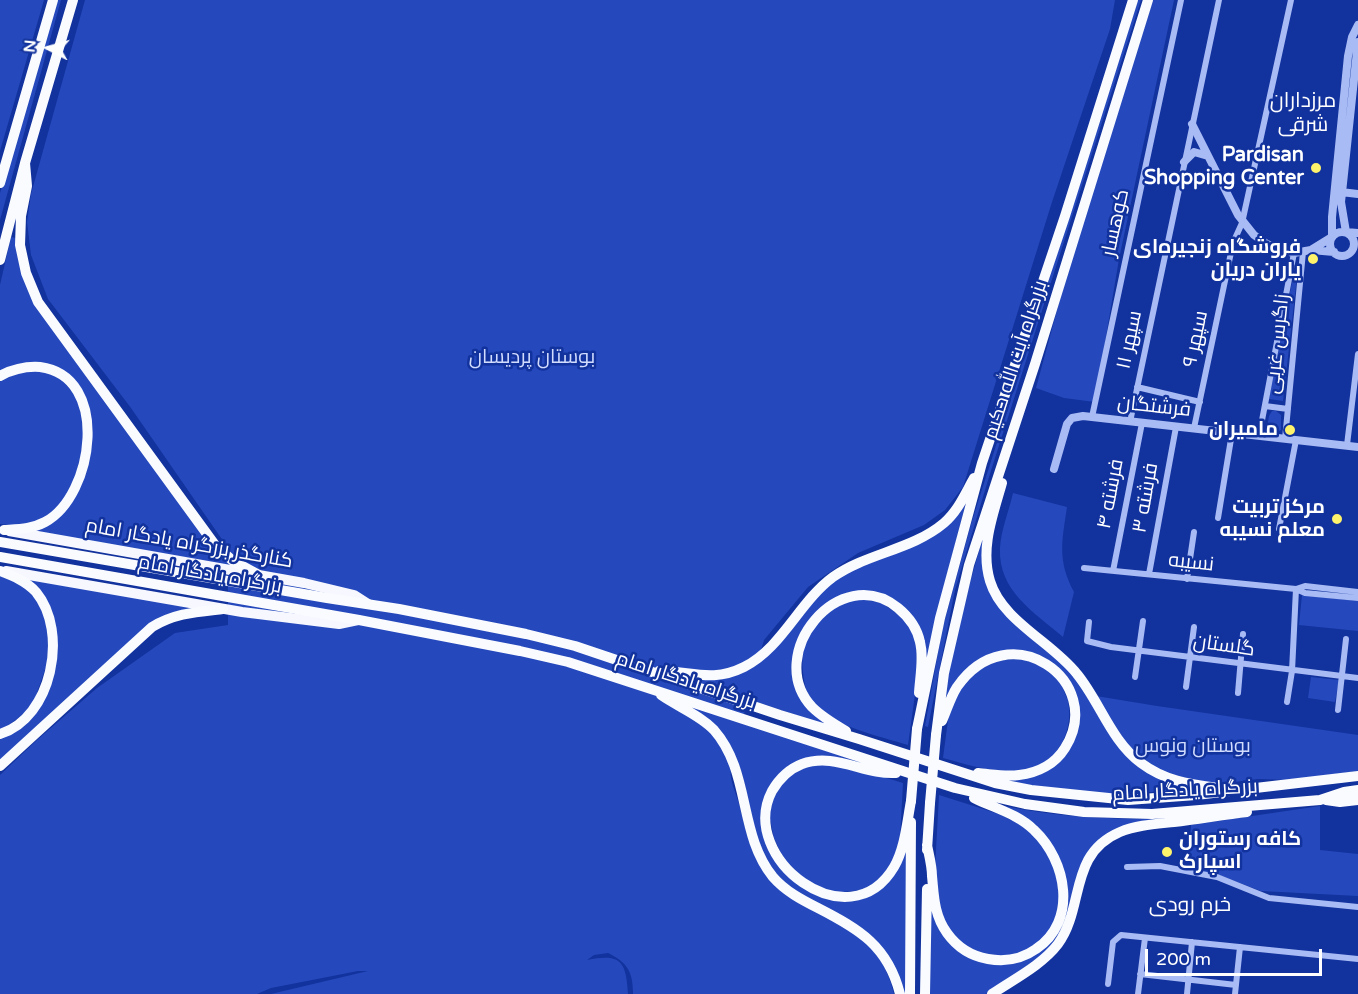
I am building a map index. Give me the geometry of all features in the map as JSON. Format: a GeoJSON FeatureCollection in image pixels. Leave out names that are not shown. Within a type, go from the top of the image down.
{"type":"FeatureCollection","features":[{"type":"Feature","properties":{"kind":"highway"},"geometry":{"type":"LineString","coordinates":[[0,183],[53,0]]}},
{"type":"Feature","properties":{"kind":"highway"},"geometry":{"type":"LineString","coordinates":[[0,260],[25,163],[73,0]]}},
{"type":"Feature","properties":{"kind":"highway","name":"بزرگراه آیت الله حکیم"},"geometry":{"type":"LineString","coordinates":[[917,729],[940,618],[982,463],[1065,216],[1133,0]]}},
{"type":"Feature","properties":{"kind":"highway","name":"بزرگراه آیت الله حکیم"},"geometry":{"type":"LineString","coordinates":[[927,844],[936,735],[944,673],[961,593],[1148,0]]}},
{"type":"Feature","properties":{"kind":"highway"},"geometry":{"type":"LineString","coordinates":[[25,163],[27,186],[21,216],[20,245],[26,273],[38,302],[215,545],[232,561],[257,574]]}},
{"type":"Feature","properties":{"kind":"highway"},"geometry":{"type":"LineString","coordinates":[[1035,364],[988,535],[987,571],[995,594],[1009,612],[1057,652],[1078,674],[1115,733],[1139,761],[1168,779],[1183,784],[1233,790]]}},
{"type":"Feature","properties":{"kind":"highway"},"geometry":{"type":"LineString","coordinates":[[0,376],[18,368],[36,367],[47,368],[64,376],[81,398],[88,437],[83,466],[73,493],[66,504],[42,524],[2,530]]}},
{"type":"Feature","properties":{"kind":"highway"},"geometry":{"type":"LineString","coordinates":[[653,671],[716,676],[732,672],[753,662],[773,644],[805,604],[833,577],[866,559],[916,540],[944,522],[959,506],[982,463]]}},
{"type":"Feature","properties":{"kind":"highway","name":"بزرگراه یادگار امام"},"geometry":{"type":"LineString","coordinates":[[0,542],[368,604],[526,634],[575,646],[780,715],[1014,787],[1117,800],[1184,796],[1358,776]]}},
{"type":"Feature","properties":{"kind":"highway","name":"بزرگراه یادگار امام"},"geometry":{"type":"LineString","coordinates":[[0,557],[359,620],[568,662],[955,788],[1025,804],[1112,813],[1152,814],[1320,800],[1358,790]]}},
{"type":"Feature","properties":{"kind":"highway"},"geometry":{"type":"LineString","coordinates":[[0,571],[18,578],[34,590],[47,609],[52,638],[48,675],[35,708],[22,724],[0,734]]}},
{"type":"Feature","properties":{"kind":"highway"},"geometry":{"type":"LineString","coordinates":[[859,739],[831,722],[812,706],[801,689],[796,667],[802,640],[812,622],[828,607],[850,597],[873,597],[886,601],[905,614],[915,627],[921,644],[922,658],[911,801],[910,994]]}},
{"type":"Feature","properties":{"kind":"highway"},"geometry":{"type":"LineString","coordinates":[[0,766],[152,627],[182,613],[223,609]]}},
{"type":"Feature","properties":{"kind":"highway"},"geometry":{"type":"LineString","coordinates":[[936,735],[957,687],[973,669],[988,660],[1013,654],[1034,657],[1048,665],[1064,681],[1073,700],[1074,722],[1068,742],[1055,760],[1038,771],[1019,775],[958,771]]}},
{"type":"Feature","properties":{"kind":"highway"},"geometry":{"type":"LineString","coordinates":[[651,689],[704,721],[723,742],[737,771],[754,844],[760,859],[776,880],[800,898],[854,927],[871,941],[880,950],[893,972],[900,994]]}},
{"type":"Feature","properties":{"kind":"highway"},"geometry":{"type":"LineString","coordinates":[[906,772],[887,773],[827,760],[802,764],[786,773],[774,788],[767,806],[766,827],[781,861],[802,882],[828,895],[854,896],[872,890],[882,883],[894,866],[901,848],[911,801]]}},
{"type":"Feature","properties":{"kind":"highway"},"geometry":{"type":"LineString","coordinates":[[927,844],[936,911],[945,932],[960,947],[984,958],[1004,960],[1030,953],[1049,937],[1061,917],[1064,895],[1061,875],[1052,853],[1039,835],[1024,822],[955,788]]}},
{"type":"Feature","properties":{"kind":"highway"},"geometry":{"type":"LineString","coordinates":[[1320,800],[1340,802],[1358,800]]}},
{"type":"Feature","properties":{"kind":"highway"},"geometry":{"type":"LineString","coordinates":[[992,994],[1038,963],[1057,944],[1068,922],[1084,866],[1092,854],[1112,836],[1130,828],[1252,812],[1287,803]]}},
{"type":"Feature","properties":{"kind":"highway"},"geometry":{"type":"LineString","coordinates":[[925,994],[927,844]]}},
{"type":"Feature","properties":{"kind":"main road","name":"کنارگذر بزرگراه یادگار امام"},"geometry":{"type":"LineString","coordinates":[[2,530],[257,574],[354,595],[368,604]]}},
{"type":"Feature","properties":{"kind":"main road"},"geometry":{"type":"LineString","coordinates":[[0,571],[59,579],[223,609],[339,624],[359,620]]}},
{"type":"Feature","properties":{"kind":"street","name":"کوهسار"},"geometry":{"type":"LineString","coordinates":[[1092,417],[1181,0]]}},
{"type":"Feature","properties":{"kind":"street","name":"سپهر ۱۱"},"geometry":{"type":"LineString","coordinates":[[1130,422],[1219,0]]}},
{"type":"Feature","properties":{"kind":"street","name":"سپهر ۹"},"geometry":{"type":"LineString","coordinates":[[1194,428],[1233,243],[1242,222],[1291,0]]}},
{"type":"Feature","properties":{"kind":"street"},"geometry":{"type":"LineString","coordinates":[[1334,252],[1330,245],[1332,217],[1348,56],[1352,37],[1358,25]]}},
{"type":"Feature","properties":{"kind":"street"},"geometry":{"type":"LineString","coordinates":[[1192,124],[1242,222],[1254,235],[1267,244],[1303,252],[1334,252],[1345,255],[1355,248],[1353,239],[1346,232],[1342,215],[1341,192],[1358,42]]}},
{"type":"Feature","properties":{"kind":"street"},"geometry":{"type":"LineString","coordinates":[[1184,162],[1194,152],[1208,156]]}},
{"type":"Feature","properties":{"kind":"street"},"geometry":{"type":"LineString","coordinates":[[1341,192],[1358,194]]}},
{"type":"Feature","properties":{"kind":"street"},"geometry":{"type":"LineString","coordinates":[[1332,217],[1334,222],[1338,223],[1342,215]]}},
{"type":"Feature","properties":{"kind":"street"},"geometry":{"type":"LineString","coordinates":[[1303,252],[1338,232],[1358,234]]}},
{"type":"Feature","properties":{"kind":"street","name":"زاگرس غربی"},"geometry":{"type":"LineString","coordinates":[[1259,436],[1303,252]]}},
{"type":"Feature","properties":{"kind":"street","name":"زاگرس غربی"},"geometry":{"type":"LineString","coordinates":[[1285,439],[1303,252]]}},
{"type":"Feature","properties":{"kind":"street"},"geometry":{"type":"LineString","coordinates":[[1347,446],[1358,354]]}},
{"type":"Feature","properties":{"kind":"street"},"geometry":{"type":"LineString","coordinates":[[1137,387],[1200,402]]}},
{"type":"Feature","properties":{"kind":"street"},"geometry":{"type":"LineString","coordinates":[[1265,406],[1288,409]]}},
{"type":"Feature","properties":{"kind":"street","name":"فرشتگان"},"geometry":{"type":"LineString","coordinates":[[1054,469],[1069,421],[1077,417],[1358,447]]}},
{"type":"Feature","properties":{"kind":"street","name":"فرشته ۴"},"geometry":{"type":"LineString","coordinates":[[1113,571],[1142,423]]}},
{"type":"Feature","properties":{"kind":"street","name":"فرشته ۳"},"geometry":{"type":"LineString","coordinates":[[1149,574],[1176,427]]}},
{"type":"Feature","properties":{"kind":"street"},"geometry":{"type":"LineString","coordinates":[[1218,519],[1232,433]]}},
{"type":"Feature","properties":{"kind":"street"},"geometry":{"type":"LineString","coordinates":[[1279,529],[1296,440]]}},
{"type":"Feature","properties":{"kind":"street"},"geometry":{"type":"LineString","coordinates":[[1187,579],[1194,532]]}},
{"type":"Feature","properties":{"kind":"street","name":"نسیبه"},"geometry":{"type":"LineString","coordinates":[[1084,568],[1296,590]]}},
{"type":"Feature","properties":{"kind":"street"},"geometry":{"type":"LineString","coordinates":[[1296,590],[1305,586],[1358,591]]}},
{"type":"Feature","properties":{"kind":"street"},"geometry":{"type":"LineString","coordinates":[[1296,590],[1305,593],[1358,598]]}},
{"type":"Feature","properties":{"kind":"street"},"geometry":{"type":"LineString","coordinates":[[1287,702],[1292,671],[1296,590]]}},
{"type":"Feature","properties":{"kind":"street"},"geometry":{"type":"LineString","coordinates":[[1135,677],[1143,621]]}},
{"type":"Feature","properties":{"kind":"street","name":"گلستان"},"geometry":{"type":"LineString","coordinates":[[1089,622],[1087,641],[1190,658],[1358,678]]}},
{"type":"Feature","properties":{"kind":"street"},"geometry":{"type":"LineString","coordinates":[[1186,687],[1194,627]]}},
{"type":"Feature","properties":{"kind":"street"},"geometry":{"type":"LineString","coordinates":[[1238,693],[1243,634]]}},
{"type":"Feature","properties":{"kind":"street"},"geometry":{"type":"LineString","coordinates":[[1338,710],[1346,639]]}},
{"type":"Feature","properties":{"kind":"street"},"geometry":{"type":"LineString","coordinates":[[1127,867],[1160,866],[1217,877],[1269,898],[1358,907]]}},
{"type":"Feature","properties":{"kind":"street"},"geometry":{"type":"LineString","coordinates":[[1108,984],[1113,942],[1121,935],[1358,958]]}},
{"type":"Feature","properties":{"kind":"street"},"geometry":{"type":"LineString","coordinates":[[1138,994],[1145,938]]}},
{"type":"Feature","properties":{"kind":"street"},"geometry":{"type":"LineString","coordinates":[[1187,994],[1192,942]]}},
{"type":"Feature","properties":{"kind":"street"},"geometry":{"type":"LineString","coordinates":[[1235,994],[1240,947]]}},
{"type":"Feature","properties":{"kind":"street"},"geometry":{"type":"LineString","coordinates":[[1140,974],[1236,985]]}},
{"type":"Feature","properties":{"kind":"green space"},"geometry":{"type":"Polygon","coordinates":[[[0,0],[44,0],[0,151],[0,0]]]}},
{"type":"Feature","properties":{"kind":"green space"},"geometry":{"type":"Polygon","coordinates":[[[55,0],[61,0],[0,220],[0,193],[55,0]]]}},
{"type":"Feature","properties":{"kind":"green space","name":"بوستان پردیسان"},"geometry":{"type":"Polygon","coordinates":[[[85,0],[1115,0],[1110,29],[1052,202],[963,487],[945,510],[924,525],[858,553],[808,587],[764,640],[758,661],[768,655],[787,636],[834,581],[861,565],[932,535],[951,521],[966,502],[937,614],[923,684],[924,642],[921,631],[912,617],[904,608],[876,594],[853,593],[832,601],[814,615],[801,634],[794,656],[794,679],[804,702],[815,714],[836,728],[748,699],[742,722],[889,771],[840,759],[808,759],[794,764],[781,774],[770,789],[762,819],[770,848],[789,873],[815,892],[844,900],[871,894],[894,872],[907,829],[907,994],[902,994],[893,967],[881,948],[867,934],[797,894],[779,878],[767,863],[754,832],[745,785],[734,754],[731,769],[732,781],[748,837],[767,874],[786,892],[851,930],[862,939],[881,962],[894,994],[633,994],[628,969],[608,953],[594,955],[587,960],[607,958],[619,962],[626,974],[628,994],[271,994],[368,971],[358,971],[271,988],[257,994],[0,994],[0,775],[97,688],[175,633],[228,625],[228,566],[25,532],[49,522],[68,503],[82,478],[89,451],[90,422],[83,397],[68,377],[44,366],[33,364],[16,366],[0,373],[0,285],[11,237],[16,238],[23,274],[38,308],[200,531],[228,561],[228,548],[131,408],[48,299],[31,255],[27,222],[31,194],[85,0]]]}},
{"type":"Feature","properties":{"kind":"green space"},"geometry":{"type":"Polygon","coordinates":[[[1138,0],[1141,0],[955,590],[928,727],[925,726],[942,630],[971,524],[1138,0]]]}},
{"type":"Feature","properties":{"kind":"green space"},"geometry":{"type":"Polygon","coordinates":[[[1153,0],[1174,0],[1119,259],[1095,402],[1064,398],[1036,388],[1072,255],[1153,0]]]}},
{"type":"Feature","properties":{"kind":"green space"},"geometry":{"type":"Polygon","coordinates":[[[1295,267],[1298,268],[1283,401],[1269,399],[1295,267]]]}},
{"type":"Feature","properties":{"kind":"green space"},"geometry":{"type":"Polygon","coordinates":[[[41,370],[58,376],[79,399],[85,444],[69,495],[45,520],[17,526],[0,524],[0,379],[7,375],[41,370]]]}},
{"type":"Feature","properties":{"kind":"green space"},"geometry":{"type":"Polygon","coordinates":[[[1272,411],[1281,415],[1281,430],[1275,433],[1267,428],[1272,411]]]}},
{"type":"Feature","properties":{"kind":"green space"},"geometry":{"type":"Polygon","coordinates":[[[1013,493],[1067,507],[1062,550],[1065,570],[1074,592],[1063,637],[1020,599],[1005,577],[1000,548],[1003,527],[1013,493]]]}},
{"type":"Feature","properties":{"kind":"green space"},"geometry":{"type":"Polygon","coordinates":[[[995,498],[986,581],[1066,665],[1133,760],[1211,789],[1109,794],[1031,786],[989,777],[1040,774],[1077,722],[1053,665],[993,654],[942,710],[965,603],[995,498]]]}},
{"type":"Feature","properties":{"kind":"green space"},"geometry":{"type":"Polygon","coordinates":[[[0,574],[24,585],[40,602],[49,634],[47,664],[32,707],[0,732],[0,574]]]}},
{"type":"Feature","properties":{"kind":"green space"},"geometry":{"type":"Polygon","coordinates":[[[27,579],[212,609],[167,615],[0,763],[0,737],[34,714],[56,631],[52,611],[43,594],[27,579]]]}},
{"type":"Feature","properties":{"kind":"green space"},"geometry":{"type":"Polygon","coordinates":[[[1302,595],[1358,601],[1358,631],[1299,625],[1302,595]]]}},
{"type":"Feature","properties":{"kind":"green space"},"geometry":{"type":"Polygon","coordinates":[[[867,600],[881,603],[904,618],[916,639],[917,680],[908,745],[858,730],[833,719],[815,706],[805,685],[802,661],[804,650],[818,622],[834,608],[844,603],[867,600]]]}},
{"type":"Feature","properties":{"kind":"green space"},"geometry":{"type":"Polygon","coordinates":[[[1023,659],[1052,673],[1062,686],[1068,701],[1069,717],[1060,747],[1050,759],[1036,767],[1020,771],[991,770],[943,758],[949,713],[955,697],[974,673],[999,660],[1023,659]]]}},
{"type":"Feature","properties":{"kind":"green space"},"geometry":{"type":"Polygon","coordinates":[[[1311,677],[1339,680],[1335,702],[1308,698],[1311,677]]]}},
{"type":"Feature","properties":{"kind":"green space","name":"بوستان ونوس"},"geometry":{"type":"Polygon","coordinates":[[[1096,696],[1358,735],[1358,771],[1291,780],[1258,779],[1218,784],[1162,773],[1128,746],[1096,696]]]}},
{"type":"Feature","properties":{"kind":"green space"},"geometry":{"type":"Polygon","coordinates":[[[823,763],[857,769],[903,783],[900,839],[895,857],[886,873],[875,883],[862,890],[833,893],[804,879],[783,858],[774,838],[769,815],[773,799],[783,781],[799,769],[823,763]]]}},
{"type":"Feature","properties":{"kind":"green space"},"geometry":{"type":"Polygon","coordinates":[[[939,795],[999,814],[1027,828],[1050,855],[1060,890],[1055,923],[1045,937],[1030,950],[1014,956],[987,956],[958,942],[942,919],[935,868],[939,795]]]}},
{"type":"Feature","properties":{"kind":"green space"},"geometry":{"type":"Polygon","coordinates":[[[990,803],[1080,816],[1125,819],[1171,818],[1103,838],[1059,936],[1049,950],[987,994],[930,994],[930,900],[960,951],[1017,962],[1063,921],[1054,849],[990,803]]]}},
{"type":"Feature","properties":{"kind":"green space"},"geometry":{"type":"Polygon","coordinates":[[[1320,806],[1320,850],[1358,854],[1358,896],[1261,891],[1216,874],[1188,869],[1191,825],[1320,806]]]}},
{"type":"Feature","properties":{"kind":"place","name":"Pardisan Shopping Center"},"geometry":{"type":"Point","coordinates":[1316,168]}},
{"type":"Feature","properties":{"kind":"place","name":"فروشگاه زنجیره‌ای یاران دریان"},"geometry":{"type":"Point","coordinates":[1313,259]}},
{"type":"Feature","properties":{"kind":"place","name":"مامیران"},"geometry":{"type":"Point","coordinates":[1290,430]}},
{"type":"Feature","properties":{"kind":"place","name":"مرکز تربیت معلم نسیبه"},"geometry":{"type":"Point","coordinates":[1337,519]}},
{"type":"Feature","properties":{"kind":"place","name":"کافه رستوران اسپارک"},"geometry":{"type":"Point","coordinates":[1167,852]}},
{"type":"Feature","properties":{"kind":"district","name":"مرزداران شرقی"},"geometry":{"type":"Point","coordinates":[1303,113]}},
{"type":"Feature","properties":{"kind":"district","name":"خرم رودی"},"geometry":{"type":"Point","coordinates":[1190,905]}}]}
